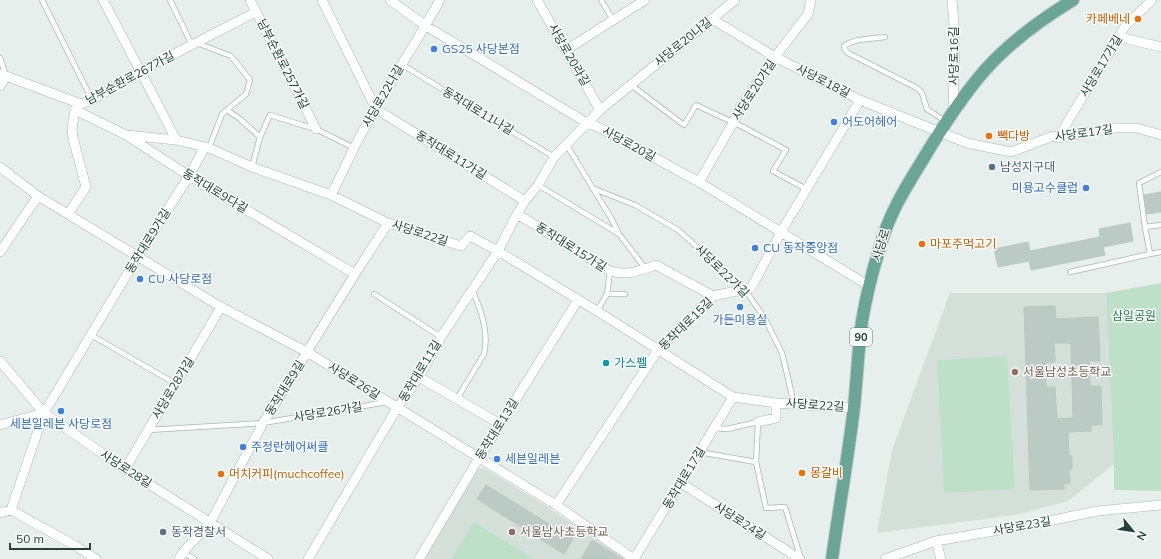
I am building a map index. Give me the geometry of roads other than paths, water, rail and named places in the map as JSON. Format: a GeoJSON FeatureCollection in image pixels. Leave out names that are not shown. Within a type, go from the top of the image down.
{"type":"FeatureCollection","features":[{"type":"Feature","properties":{"kind":"main road","name":"사당로"},"geometry":{"type":"LineString","coordinates":[[832,559],[853,408],[862,322],[869,286],[888,222],[900,197],[946,122],[986,69],[1015,41],[1049,15],[1073,0]]}},
{"type":"Feature","properties":{"kind":"street"},"geometry":{"type":"LineString","coordinates":[[103,0],[176,140]]}},
{"type":"Feature","properties":{"kind":"street","name":"남부순환로257가길"},"geometry":{"type":"LineString","coordinates":[[250,0],[316,128]]}},
{"type":"Feature","properties":{"kind":"street"},"geometry":{"type":"LineString","coordinates":[[322,0],[376,109]]}},
{"type":"Feature","properties":{"kind":"street","name":"사당로20길"},"geometry":{"type":"LineString","coordinates":[[390,0],[426,26],[587,123],[600,128],[699,182],[869,286]]}},
{"type":"Feature","properties":{"kind":"street","name":"사당로22나길"},"geometry":{"type":"LineString","coordinates":[[331,195],[354,148],[440,0]]}},
{"type":"Feature","properties":{"kind":"street","name":"사당로20라길"},"geometry":{"type":"LineString","coordinates":[[537,0],[600,110]]}},
{"type":"Feature","properties":{"kind":"street"},"geometry":{"type":"LineString","coordinates":[[566,50],[645,0]]}},
{"type":"Feature","properties":{"kind":"street","name":"사당로20나길"},"geometry":{"type":"LineString","coordinates":[[587,123],[600,110],[734,0]]}},
{"type":"Feature","properties":{"kind":"street","name":"사당로20가길"},"geometry":{"type":"LineString","coordinates":[[699,182],[733,123],[739,109],[775,57],[808,14],[811,0]]}},
{"type":"Feature","properties":{"kind":"street","name":"사당로16길"},"geometry":{"type":"LineString","coordinates":[[946,122],[955,38],[952,0]]}},
{"type":"Feature","properties":{"kind":"street","name":"사당로17가길"},"geometry":{"type":"LineString","coordinates":[[1058,138],[1125,26],[1152,0]]}},
{"type":"Feature","properties":{"kind":"street","name":"남부순환로267가길"},"geometry":{"type":"LineString","coordinates":[[3,75],[82,104],[92,100],[141,71],[256,12]]}},
{"type":"Feature","properties":{"kind":"street","name":"사당로18길"},"geometry":{"type":"LineString","coordinates":[[712,19],[775,57],[860,100],[946,122]]}},
{"type":"Feature","properties":{"kind":"street"},"geometry":{"type":"LineString","coordinates":[[1119,37],[1161,47]]}},
{"type":"Feature","properties":{"kind":"street"},"geometry":{"type":"LineString","coordinates":[[0,86],[3,75]]}},
{"type":"Feature","properties":{"kind":"street"},"geometry":{"type":"LineString","coordinates":[[745,290],[752,288],[780,232],[860,100]]}},
{"type":"Feature","properties":{"kind":"street","name":"동작대로11가길"},"geometry":{"type":"LineString","coordinates":[[376,109],[525,201]]}},
{"type":"Feature","properties":{"kind":"street","name":"동작대로9다길"},"geometry":{"type":"LineString","coordinates":[[68,214],[86,187],[73,138],[72,129],[75,110],[126,135],[189,176],[355,274]]}},
{"type":"Feature","properties":{"kind":"street","name":"사당로17길"},"geometry":{"type":"LineString","coordinates":[[946,122],[967,143],[1011,152],[1053,136],[1058,138],[1112,128],[1137,128],[1161,134]]}},
{"type":"Feature","properties":{"kind":"street","name":"동작대로11길"},"geometry":{"type":"LineString","coordinates":[[308,559],[397,408],[419,377],[441,337],[498,251],[525,201],[538,185],[554,157],[587,123]]}},
{"type":"Feature","properties":{"kind":"street","name":"사당로22길"},"geometry":{"type":"LineString","coordinates":[[126,135],[176,140],[207,147],[252,167],[331,195],[388,223],[461,246],[470,236],[498,251],[597,311],[733,397],[794,404],[853,408]]}},
{"type":"Feature","properties":{"kind":"street","name":"동작대로9가길"},"geometry":{"type":"LineString","coordinates":[[11,510],[44,413],[138,256],[207,147]]}},
{"type":"Feature","properties":{"kind":"street","name":"사당로26길"},"geometry":{"type":"LineString","coordinates":[[0,167],[38,196],[221,308],[307,352],[556,505],[634,559]]}},
{"type":"Feature","properties":{"kind":"street"},"geometry":{"type":"LineString","coordinates":[[0,252],[38,196]]}},
{"type":"Feature","properties":{"kind":"street","name":"동작대로15가길"},"geometry":{"type":"LineString","coordinates":[[517,214],[610,271],[621,274],[636,272],[656,265],[713,296]]}},
{"type":"Feature","properties":{"kind":"street","name":"동작대로9길"},"geometry":{"type":"LineString","coordinates":[[181,556],[210,523],[263,423],[388,223]]}},
{"type":"Feature","properties":{"kind":"street","name":"동작대로15길"},"geometry":{"type":"LineString","coordinates":[[556,505],[658,350],[713,296],[745,290]]}},
{"type":"Feature","properties":{"kind":"street","name":"동작대로13길"},"geometry":{"type":"LineString","coordinates":[[419,559],[479,458],[578,300]]}},
{"type":"Feature","properties":{"kind":"street","name":"사당로28가길"},"geometry":{"type":"LineString","coordinates":[[125,469],[221,308]]}},
{"type":"Feature","properties":{"kind":"street","name":"사당로28길"},"geometry":{"type":"LineString","coordinates":[[0,361],[44,413],[125,469],[268,559]]}},
{"type":"Feature","properties":{"kind":"street"},"geometry":{"type":"LineString","coordinates":[[419,377],[500,424]]}},
{"type":"Feature","properties":{"kind":"street","name":"동작대로17길"},"geometry":{"type":"LineString","coordinates":[[634,559],[733,397]]}},
{"type":"Feature","properties":{"kind":"street","name":"사당로22길"},"geometry":{"type":"LineString","coordinates":[[758,422],[776,418],[776,402]]}},
{"type":"Feature","properties":{"kind":"street"},"geometry":{"type":"LineString","coordinates":[[0,425],[44,413]]}},
{"type":"Feature","properties":{"kind":"street","name":"사당로24길"},"geometry":{"type":"LineString","coordinates":[[681,483],[801,559]]}},
{"type":"Feature","properties":{"kind":"street","name":"사당로23길"},"geometry":{"type":"LineString","coordinates":[[885,559],[936,541],[1029,525],[1098,511],[1161,505]]}},
{"type":"Feature","properties":{"kind":"street"},"geometry":{"type":"LineString","coordinates":[[0,513],[11,510],[96,559]]}},
{"type":"Feature","properties":{"kind":"street"},"geometry":{"type":"LineString","coordinates":[[936,541],[941,559]]}},
{"type":"Feature","properties":{"kind":"lane"},"geometry":{"type":"LineString","coordinates":[[42,0],[92,100]]}},
{"type":"Feature","properties":{"kind":"lane"},"geometry":{"type":"LineString","coordinates":[[170,0],[195,44],[231,56],[250,80],[246,94],[222,114],[207,147]]}},
{"type":"Feature","properties":{"kind":"lane"},"geometry":{"type":"LineString","coordinates":[[601,0],[613,20]]}},
{"type":"Feature","properties":{"kind":"lane"},"geometry":{"type":"LineString","coordinates":[[885,37],[859,40],[849,43],[844,46],[844,48],[848,53],[917,88],[922,93],[927,109],[946,122]]}},
{"type":"Feature","properties":{"kind":"lane"},"geometry":{"type":"LineString","coordinates":[[0,58],[3,75]]}},
{"type":"Feature","properties":{"kind":"lane","name":"동작대로11나길"},"geometry":{"type":"LineString","coordinates":[[402,64],[554,157]]}},
{"type":"Feature","properties":{"kind":"lane"},"geometry":{"type":"LineString","coordinates":[[631,85],[684,125],[696,105],[743,127],[786,150],[774,171],[806,189]]}},
{"type":"Feature","properties":{"kind":"lane"},"geometry":{"type":"LineString","coordinates":[[227,110],[240,119],[260,137],[252,167]]}},
{"type":"Feature","properties":{"kind":"lane","name":"남부순환로257가길"},"geometry":{"type":"LineString","coordinates":[[260,137],[270,115],[316,128],[354,148]]}},
{"type":"Feature","properties":{"kind":"lane"},"geometry":{"type":"LineString","coordinates":[[566,144],[619,234],[645,268]]}},
{"type":"Feature","properties":{"kind":"lane"},"geometry":{"type":"LineString","coordinates":[[1150,254],[1139,183],[1161,172]]}},
{"type":"Feature","properties":{"kind":"lane"},"geometry":{"type":"LineString","coordinates":[[538,185],[619,234]]}},
{"type":"Feature","properties":{"kind":"lane","name":"사당로22가길"},"geometry":{"type":"LineString","coordinates":[[592,188],[635,205],[678,230],[745,290],[764,317],[782,353],[794,404]]}},
{"type":"Feature","properties":{"kind":"lane"},"geometry":{"type":"LineString","coordinates":[[1145,227],[1161,225]]}},
{"type":"Feature","properties":{"kind":"lane"},"geometry":{"type":"LineString","coordinates":[[1070,272],[1161,252]]}},
{"type":"Feature","properties":{"kind":"lane"},"geometry":{"type":"LineString","coordinates":[[597,311],[607,294],[610,271]]}},
{"type":"Feature","properties":{"kind":"lane"},"geometry":{"type":"LineString","coordinates":[[457,398],[484,354],[486,346],[484,326],[478,302],[472,290]]}},
{"type":"Feature","properties":{"kind":"lane"},"geometry":{"type":"LineString","coordinates":[[374,294],[441,337]]}},
{"type":"Feature","properties":{"kind":"lane"},"geometry":{"type":"LineString","coordinates":[[607,294],[624,294]]}},
{"type":"Feature","properties":{"kind":"lane"},"geometry":{"type":"LineString","coordinates":[[91,335],[176,384]]}},
{"type":"Feature","properties":{"kind":"lane","name":"사당로26가길"},"geometry":{"type":"LineString","coordinates":[[148,430],[263,423],[388,402]]}},
{"type":"Feature","properties":{"kind":"lane"},"geometry":{"type":"LineString","coordinates":[[715,428],[726,429],[758,422],[756,462],[766,508],[785,506],[801,559]]}},
{"type":"Feature","properties":{"kind":"lane"},"geometry":{"type":"LineString","coordinates":[[699,452],[756,462]]}},
{"type":"Feature","properties":{"kind":"lane","name":"동작대로9길"},"geometry":{"type":"LineString","coordinates":[[181,556],[194,559]]}},
{"type":"Feature","properties":{"kind":"place","name":"카페베네"},"geometry":{"type":"Point","coordinates":[1138,19]}},
{"type":"Feature","properties":{"kind":"place","name":"GS25 사당본점"},"geometry":{"type":"Point","coordinates":[434,49]}},
{"type":"Feature","properties":{"kind":"place","name":"어도어헤어"},"geometry":{"type":"Point","coordinates":[834,122]}},
{"type":"Feature","properties":{"kind":"place","name":"빽다방"},"geometry":{"type":"Point","coordinates":[989,136]}},
{"type":"Feature","properties":{"kind":"place","name":"남성지구대"},"geometry":{"type":"Point","coordinates":[992,167]}},
{"type":"Feature","properties":{"kind":"place","name":"미용고수클럽"},"geometry":{"type":"Point","coordinates":[1086,188]}},
{"type":"Feature","properties":{"kind":"place","name":"마포주먹고기"},"geometry":{"type":"Point","coordinates":[922,244]}},
{"type":"Feature","properties":{"kind":"place","name":"CU 동작중앙점"},"geometry":{"type":"Point","coordinates":[755,248]}},
{"type":"Feature","properties":{"kind":"place","name":"CU 사당로점"},"geometry":{"type":"Point","coordinates":[140,279]}},
{"type":"Feature","properties":{"kind":"place","name":"가든미용실"},"geometry":{"type":"Point","coordinates":[740,307]}},
{"type":"Feature","properties":{"kind":"place","name":"가스펠"},"geometry":{"type":"Point","coordinates":[606,363]}},
{"type":"Feature","properties":{"kind":"place","name":"서울남성초등학교"},"geometry":{"type":"Point","coordinates":[1015,372]}},
{"type":"Feature","properties":{"kind":"place","name":"세븐일레븐 사당로점"},"geometry":{"type":"Point","coordinates":[61,411]}},
{"type":"Feature","properties":{"kind":"place","name":"주정란헤어써클"},"geometry":{"type":"Point","coordinates":[243,447]}},
{"type":"Feature","properties":{"kind":"place","name":"세븐일레븐"},"geometry":{"type":"Point","coordinates":[497,459]}},
{"type":"Feature","properties":{"kind":"place","name":"몽갈비"},"geometry":{"type":"Point","coordinates":[802,473]}},
{"type":"Feature","properties":{"kind":"place","name":"머치커피(muchcoffee)"},"geometry":{"type":"Point","coordinates":[221,474]}},
{"type":"Feature","properties":{"kind":"place","name":"동작경찰서"},"geometry":{"type":"Point","coordinates":[163,532]}},
{"type":"Feature","properties":{"kind":"place","name":"서울남사초등학교"},"geometry":{"type":"Point","coordinates":[512,532]}},
{"type":"Feature","properties":{"kind":"park label","name":"삼일공원"},"geometry":{"type":"Point","coordinates":[1134,316]}}]}
